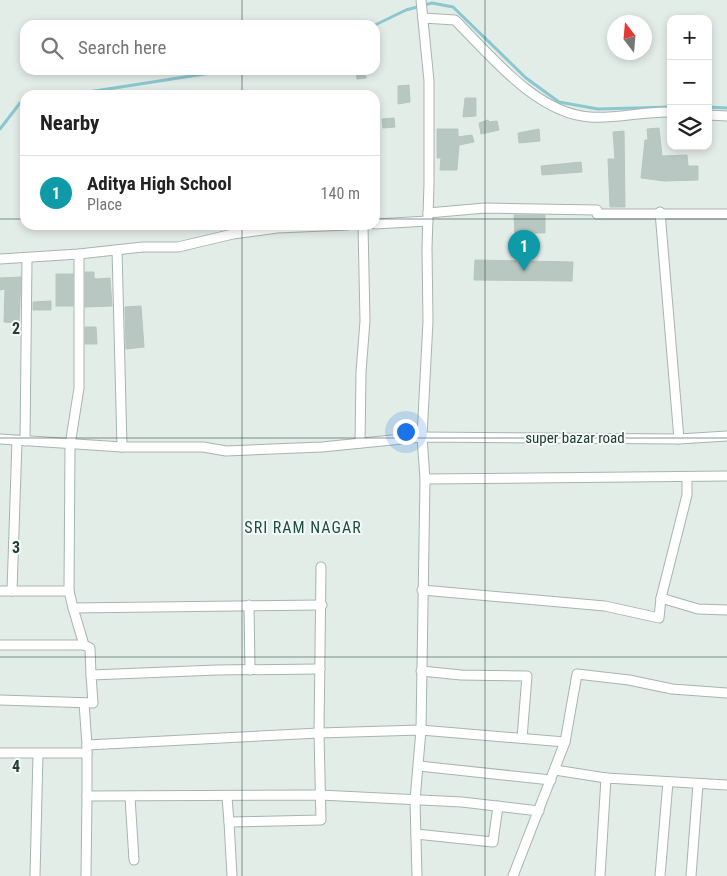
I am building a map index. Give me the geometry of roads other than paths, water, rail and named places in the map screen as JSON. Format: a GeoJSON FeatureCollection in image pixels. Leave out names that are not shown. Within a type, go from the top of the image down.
{"type":"FeatureCollection","features":[{"type":"Feature","properties":{"kind":"street"},"geometry":{"type":"LineString","coordinates":[[417,876],[416,800],[421,730],[425,479],[422,437],[428,321],[429,81],[422,8],[455,20],[529,91],[554,108],[588,117],[622,117],[667,112]]}},
{"type":"Feature","properties":{"kind":"street"},"geometry":{"type":"LineString","coordinates":[[712,115],[727,116]]}},
{"type":"Feature","properties":{"kind":"street"},"geometry":{"type":"LineString","coordinates":[[380,223],[485,208],[597,210],[597,214],[660,212],[727,214]]}},
{"type":"Feature","properties":{"kind":"street"},"geometry":{"type":"LineString","coordinates":[[660,212],[678,439]]}},
{"type":"Feature","properties":{"kind":"street"},"geometry":{"type":"LineString","coordinates":[[0,259],[78,254],[143,247],[178,247],[233,234],[262,230]]}},
{"type":"Feature","properties":{"kind":"street"},"geometry":{"type":"LineString","coordinates":[[360,443],[361,372],[365,321],[363,230]]}},
{"type":"Feature","properties":{"kind":"street"},"geometry":{"type":"LineString","coordinates":[[117,250],[122,447]]}},
{"type":"Feature","properties":{"kind":"street"},"geometry":{"type":"LineString","coordinates":[[78,254],[78,388],[70,445],[69,592],[84,645]]}},
{"type":"Feature","properties":{"kind":"street"},"geometry":{"type":"LineString","coordinates":[[12,591],[21,441],[27,258]]}},
{"type":"Feature","properties":{"kind":"street","name":"super bazar road"},"geometry":{"type":"LineString","coordinates":[[0,439],[70,445],[204,447],[226,451],[360,443],[422,437],[678,439],[727,436]]}},
{"type":"Feature","properties":{"kind":"street"},"geometry":{"type":"LineString","coordinates":[[425,479],[727,476]]}},
{"type":"Feature","properties":{"kind":"street"},"geometry":{"type":"LineString","coordinates":[[422,590],[605,606],[659,618],[661,598],[687,495],[687,477]]}},
{"type":"Feature","properties":{"kind":"street"},"geometry":{"type":"LineString","coordinates":[[229,822],[321,820],[319,732],[321,567]]}},
{"type":"Feature","properties":{"kind":"street"},"geometry":{"type":"LineString","coordinates":[[0,591],[69,592]]}},
{"type":"Feature","properties":{"kind":"street"},"geometry":{"type":"LineString","coordinates":[[661,598],[698,609],[727,610]]}},
{"type":"Feature","properties":{"kind":"street"},"geometry":{"type":"LineString","coordinates":[[250,605],[250,670]]}},
{"type":"Feature","properties":{"kind":"street"},"geometry":{"type":"LineString","coordinates":[[73,608],[322,605]]}},
{"type":"Feature","properties":{"kind":"street"},"geometry":{"type":"LineString","coordinates":[[0,645],[84,645],[90,648],[93,703],[0,700]]}},
{"type":"Feature","properties":{"kind":"street"},"geometry":{"type":"LineString","coordinates":[[91,675],[320,669]]}},
{"type":"Feature","properties":{"kind":"street"},"geometry":{"type":"LineString","coordinates":[[422,671],[528,676],[522,738]]}},
{"type":"Feature","properties":{"kind":"street"},"geometry":{"type":"LineString","coordinates":[[513,876],[565,742],[577,674],[672,688],[727,692]]}},
{"type":"Feature","properties":{"kind":"street"},"geometry":{"type":"LineString","coordinates":[[84,703],[87,749],[86,876]]}},
{"type":"Feature","properties":{"kind":"street"},"geometry":{"type":"LineString","coordinates":[[0,753],[38,754],[319,732],[421,730],[565,742]]}},
{"type":"Feature","properties":{"kind":"street"},"geometry":{"type":"LineString","coordinates":[[35,876],[38,754]]}},
{"type":"Feature","properties":{"kind":"street"},"geometry":{"type":"LineString","coordinates":[[418,766],[551,780]]}},
{"type":"Feature","properties":{"kind":"street"},"geometry":{"type":"LineString","coordinates":[[555,770],[606,778],[727,785]]}},
{"type":"Feature","properties":{"kind":"street"},"geometry":{"type":"LineString","coordinates":[[600,876],[606,778]]}},
{"type":"Feature","properties":{"kind":"street"},"geometry":{"type":"LineString","coordinates":[[660,876],[668,782]]}},
{"type":"Feature","properties":{"kind":"street"},"geometry":{"type":"LineString","coordinates":[[690,876],[698,784]]}},
{"type":"Feature","properties":{"kind":"street"},"geometry":{"type":"LineString","coordinates":[[87,796],[320,795],[462,802],[538,811]]}},
{"type":"Feature","properties":{"kind":"street"},"geometry":{"type":"LineString","coordinates":[[130,796],[134,860]]}},
{"type":"Feature","properties":{"kind":"street"},"geometry":{"type":"LineString","coordinates":[[227,796],[232,876]]}},
{"type":"Feature","properties":{"kind":"street"},"geometry":{"type":"LineString","coordinates":[[416,834],[493,842],[498,806]]}},
{"type":"Feature","properties":{"kind":"waterway"},"geometry":{"type":"LineString","coordinates":[[380,23],[406,10],[432,3],[453,7],[526,78],[559,102],[598,109],[667,107]]}},
{"type":"Feature","properties":{"kind":"waterway"},"geometry":{"type":"LineString","coordinates":[[101,90],[198,75]]}},
{"type":"Feature","properties":{"kind":"waterway"},"geometry":{"type":"LineString","coordinates":[[0,129],[20,103]]}},
{"type":"Feature","properties":{"kind":"waterway"},"geometry":{"type":"LineString","coordinates":[[712,107],[727,108]]}},
{"type":"Feature","properties":{"kind":"place","name":"Aditya High School"},"geometry":{"type":"Point","coordinates":[524,271]}},
{"type":"Feature","properties":{"kind":"district","name":"SRI RAM NAGAR"},"geometry":{"type":"Point","coordinates":[303,527]}}]}
